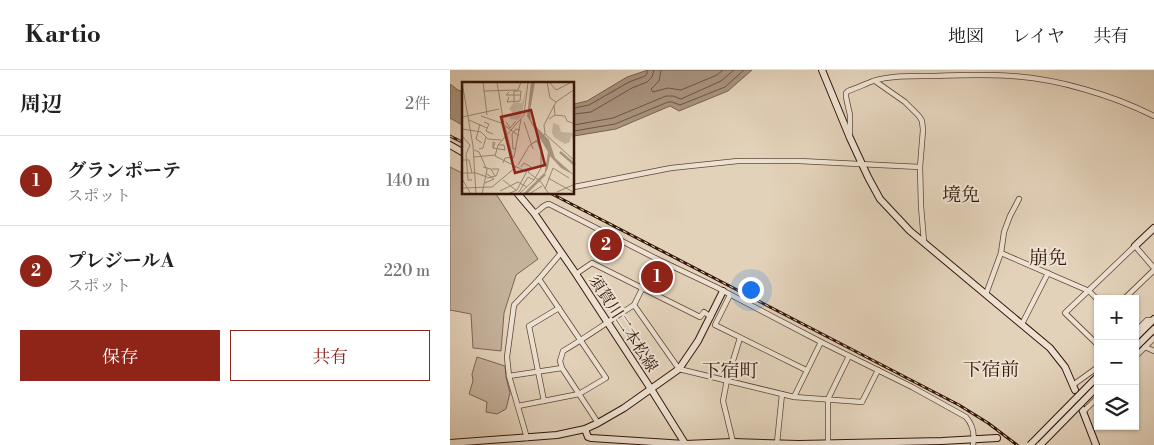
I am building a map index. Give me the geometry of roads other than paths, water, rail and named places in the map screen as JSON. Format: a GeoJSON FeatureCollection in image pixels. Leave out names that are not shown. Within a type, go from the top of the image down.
{"type":"FeatureCollection","features":[{"type":"Feature","properties":{"kind":"street"},"geometry":{"type":"LineString","coordinates":[[822,70],[870,183],[880,199],[897,218],[1057,355],[1065,366],[1074,387],[1094,370]]}},
{"type":"Feature","properties":{"kind":"street"},"geometry":{"type":"LineString","coordinates":[[850,138],[850,115],[846,93],[875,81],[902,77],[978,74],[1026,78],[1066,85],[1111,98],[1154,116]]}},
{"type":"Feature","properties":{"kind":"street"},"geometry":{"type":"LineString","coordinates":[[875,81],[905,102],[922,121],[920,167],[924,242]]}},
{"type":"Feature","properties":{"kind":"street"},"geometry":{"type":"LineString","coordinates":[[450,145],[462,152]]}},
{"type":"Feature","properties":{"kind":"street"},"geometry":{"type":"LineString","coordinates":[[575,187],[671,168],[738,161],[920,167]]}},
{"type":"Feature","properties":{"kind":"street","name":"須賀川二本松線"},"geometry":{"type":"LineString","coordinates":[[519,195],[534,213],[576,274],[685,444]]}},
{"type":"Feature","properties":{"kind":"street"},"geometry":{"type":"LineString","coordinates":[[986,294],[1000,252],[1004,232],[1019,198]]}},
{"type":"Feature","properties":{"kind":"street"},"geometry":{"type":"LineString","coordinates":[[534,213],[549,204],[925,394],[966,417],[973,427],[974,442]]}},
{"type":"Feature","properties":{"kind":"street"},"geometry":{"type":"LineString","coordinates":[[1094,341],[1065,313],[1154,228]]}},
{"type":"Feature","properties":{"kind":"street"},"geometry":{"type":"LineString","coordinates":[[1128,295],[1154,269],[1135,246]]}},
{"type":"Feature","properties":{"kind":"street"},"geometry":{"type":"LineString","coordinates":[[1000,252],[1088,291],[1094,296]]}},
{"type":"Feature","properties":{"kind":"street"},"geometry":{"type":"LineString","coordinates":[[527,438],[509,376],[507,357],[514,305],[540,279],[561,253]]}},
{"type":"Feature","properties":{"kind":"street"},"geometry":{"type":"LineString","coordinates":[[598,423],[562,368],[560,361],[562,351],[581,341],[634,305],[657,259]]}},
{"type":"Feature","properties":{"kind":"street"},"geometry":{"type":"LineString","coordinates":[[576,274],[592,263],[700,317],[704,312],[711,316]]}},
{"type":"Feature","properties":{"kind":"street"},"geometry":{"type":"LineString","coordinates":[[1022,324],[1048,274]]}},
{"type":"Feature","properties":{"kind":"street"},"geometry":{"type":"LineString","coordinates":[[518,406],[580,394],[606,378],[540,279]]}},
{"type":"Feature","properties":{"kind":"street"},"geometry":{"type":"LineString","coordinates":[[450,443],[499,442],[557,435],[585,430],[598,423],[651,390],[678,369],[698,341],[723,291]]}},
{"type":"Feature","properties":{"kind":"street"},"geometry":{"type":"LineString","coordinates":[[730,295],[715,325],[806,370]]}},
{"type":"Feature","properties":{"kind":"street"},"geometry":{"type":"LineString","coordinates":[[634,305],[678,369],[794,397],[862,402],[878,370]]}},
{"type":"Feature","properties":{"kind":"street"},"geometry":{"type":"LineString","coordinates":[[544,401],[529,326],[559,308]]}},
{"type":"Feature","properties":{"kind":"street"},"geometry":{"type":"LineString","coordinates":[[1139,328],[1147,320],[1153,320]]}},
{"type":"Feature","properties":{"kind":"street"},"geometry":{"type":"LineString","coordinates":[[1139,334],[1153,320]]}},
{"type":"Feature","properties":{"kind":"street"},"geometry":{"type":"LineString","coordinates":[[1139,353],[1145,347],[1154,329]]}},
{"type":"Feature","properties":{"kind":"street"},"geometry":{"type":"LineString","coordinates":[[1139,345],[1151,337]]}},
{"type":"Feature","properties":{"kind":"street"},"geometry":{"type":"LineString","coordinates":[[733,442],[723,400],[740,338]]}},
{"type":"Feature","properties":{"kind":"street"},"geometry":{"type":"LineString","coordinates":[[794,397],[821,342]]}},
{"type":"Feature","properties":{"kind":"street"},"geometry":{"type":"LineString","coordinates":[[1145,347],[1154,351]]}},
{"type":"Feature","properties":{"kind":"street"},"geometry":{"type":"LineString","coordinates":[[828,443],[828,399],[849,356]]}},
{"type":"Feature","properties":{"kind":"street"},"geometry":{"type":"LineString","coordinates":[[509,376],[562,368]]}},
{"type":"Feature","properties":{"kind":"street"},"geometry":{"type":"LineString","coordinates":[[1030,445],[1094,380]]}},
{"type":"Feature","properties":{"kind":"street"},"geometry":{"type":"LineString","coordinates":[[1040,445],[1094,390]]}},
{"type":"Feature","properties":{"kind":"street"},"geometry":{"type":"LineString","coordinates":[[777,443],[782,394]]}},
{"type":"Feature","properties":{"kind":"street"},"geometry":{"type":"LineString","coordinates":[[1094,400],[1082,411],[1096,445]]}},
{"type":"Feature","properties":{"kind":"street"},"geometry":{"type":"LineString","coordinates":[[585,430],[588,437],[591,438],[685,444],[733,442],[799,444],[974,442],[997,438]]}},
{"type":"Feature","properties":{"kind":"water"},"geometry":{"type":"Polygon","coordinates":[[[648,70],[752,70],[728,91],[679,111],[670,106],[616,129],[575,136],[575,104],[587,101],[627,77],[648,70]]]}},
{"type":"Feature","properties":{"kind":"water"},"geometry":{"type":"Polygon","coordinates":[[[450,84],[462,91],[462,125],[450,118],[450,84]]]}},
{"type":"Feature","properties":{"kind":"railway"},"geometry":{"type":"LineString","coordinates":[[450,136],[462,142]]}},
{"type":"Feature","properties":{"kind":"railway"},"geometry":{"type":"LineString","coordinates":[[554,195],[959,405],[988,423],[1017,445]]}},
{"type":"Feature","properties":{"kind":"place","name":"プレジールA"},"geometry":{"type":"Point","coordinates":[606,245]}},
{"type":"Feature","properties":{"kind":"place","name":"グランポーテ"},"geometry":{"type":"Point","coordinates":[657,277]}},
{"type":"Feature","properties":{"kind":"district","name":"境免"},"geometry":{"type":"Point","coordinates":[961,194]}},
{"type":"Feature","properties":{"kind":"district","name":"崩免"},"geometry":{"type":"Point","coordinates":[1048,257]}},
{"type":"Feature","properties":{"kind":"district","name":"下宿前"},"geometry":{"type":"Point","coordinates":[991,369]}},
{"type":"Feature","properties":{"kind":"district","name":"下宿町"},"geometry":{"type":"Point","coordinates":[730,370]}}]}
